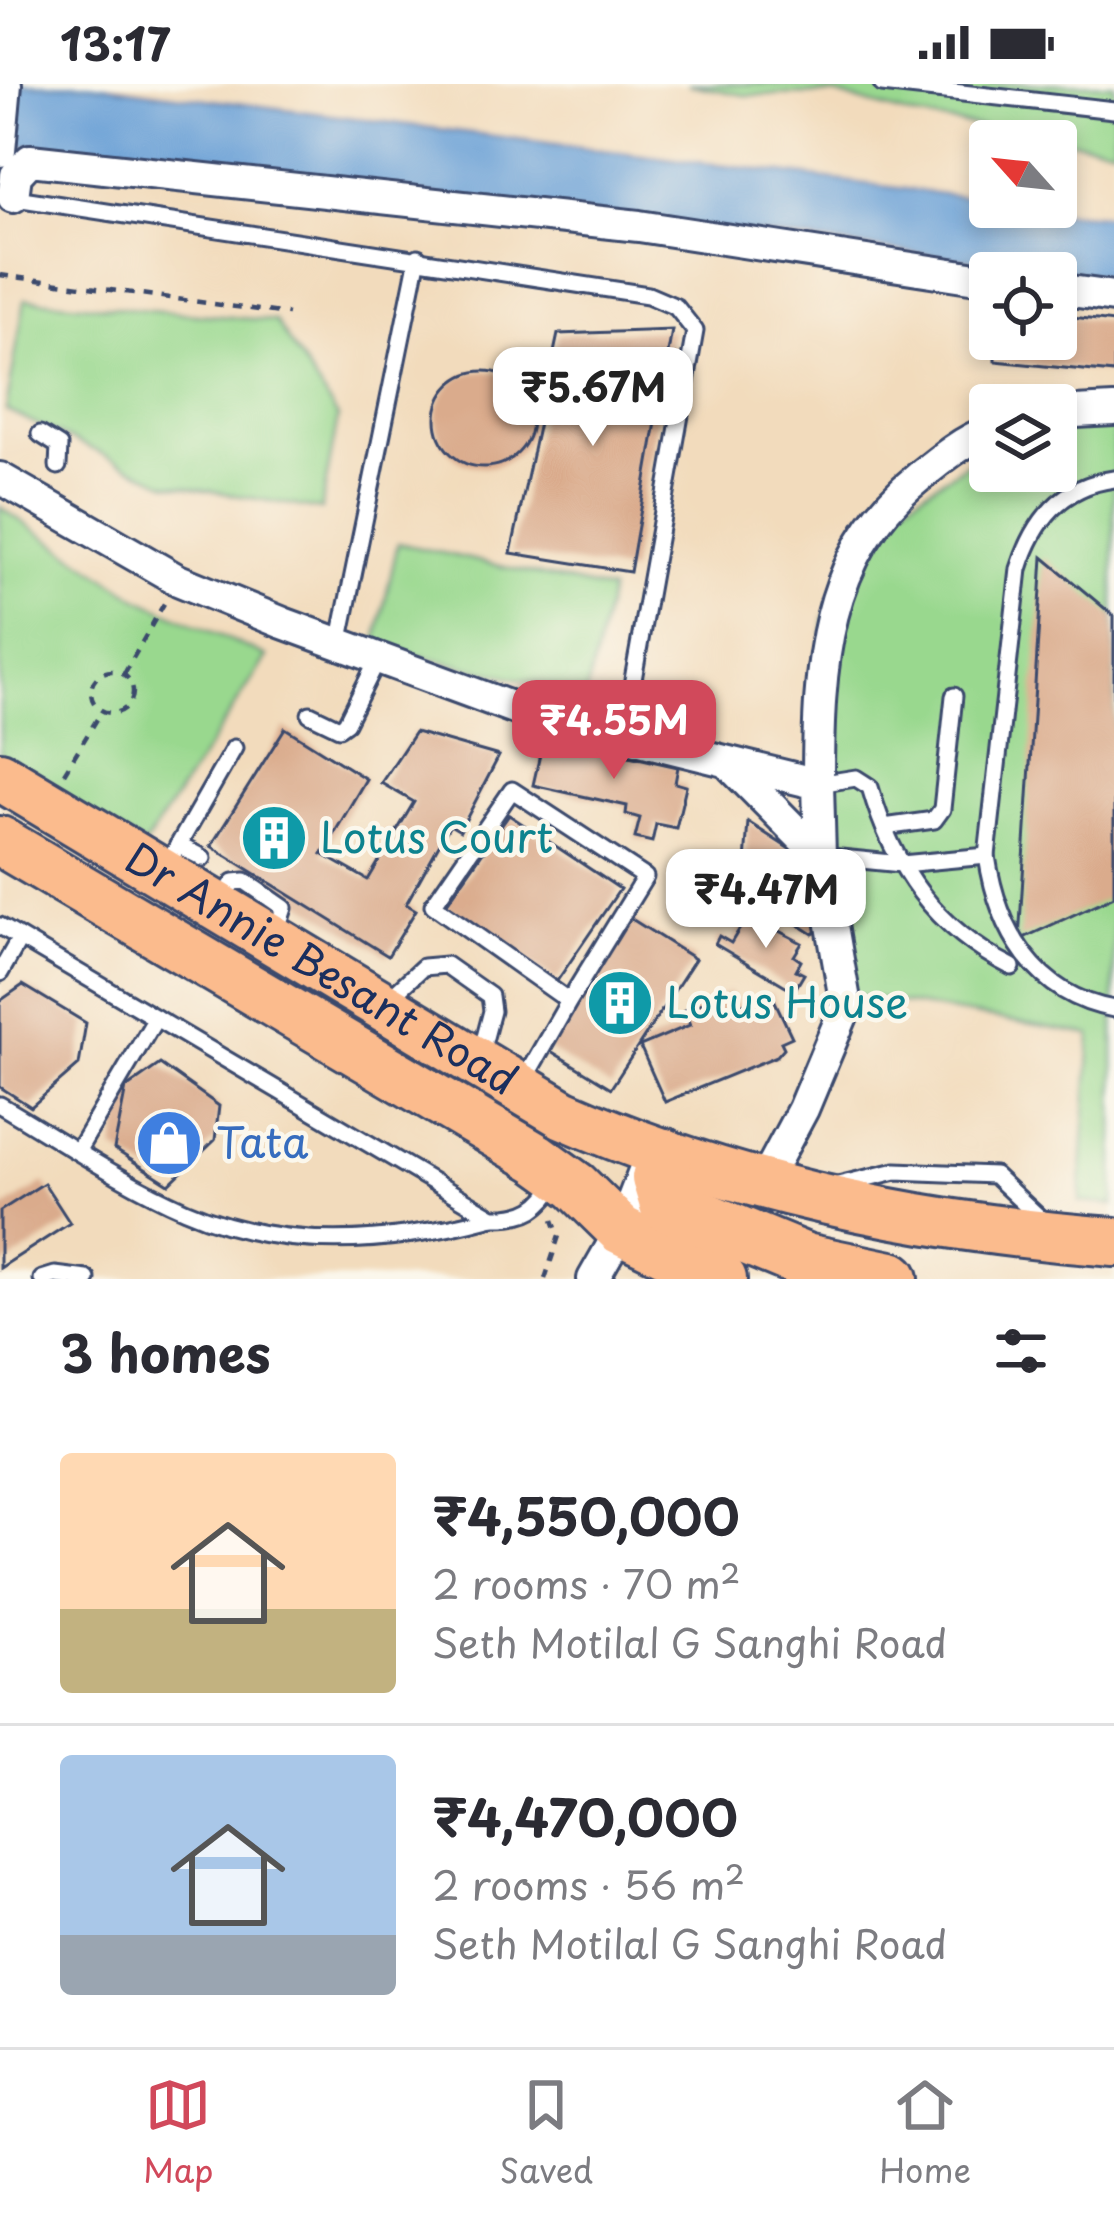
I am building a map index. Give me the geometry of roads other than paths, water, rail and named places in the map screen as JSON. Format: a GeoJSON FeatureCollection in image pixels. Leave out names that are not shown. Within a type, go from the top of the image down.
{"type":"FeatureCollection","features":[{"type":"Feature","properties":{"kind":"highway"},"geometry":{"type":"LineString","coordinates":[[651,1186],[805,1261],[891,1279]]}},
{"type":"Feature","properties":{"kind":"main road","name":"Dr Annie Besant Road"},"geometry":{"type":"LineString","coordinates":[[0,776],[181,858],[219,906],[563,1114],[651,1186]]}},
{"type":"Feature","properties":{"kind":"main road","name":"Dr Annie Besant Road"},"geometry":{"type":"LineString","coordinates":[[0,841],[561,1175],[651,1186]]}},
{"type":"Feature","properties":{"kind":"main road"},"geometry":{"type":"LineString","coordinates":[[651,1186],[785,1187],[908,1218],[1114,1242]]}},
{"type":"Feature","properties":{"kind":"main road"},"geometry":{"type":"LineString","coordinates":[[651,1186],[722,1279]]}},
{"type":"Feature","properties":{"kind":"street"},"geometry":{"type":"LineString","coordinates":[[0,154],[6,84]]}},
{"type":"Feature","properties":{"kind":"street"},"geometry":{"type":"LineString","coordinates":[[7,196],[16,175],[30,160],[639,226],[969,277]]}},
{"type":"Feature","properties":{"kind":"street"},"geometry":{"type":"LineString","coordinates":[[1077,292],[1114,297]]}},
{"type":"Feature","properties":{"kind":"street"},"geometry":{"type":"LineString","coordinates":[[1077,412],[1114,410]]}},
{"type":"Feature","properties":{"kind":"street"},"geometry":{"type":"LineString","coordinates":[[785,1187],[803,1109],[846,1006],[820,856],[818,784],[820,684],[842,577],[892,498],[969,443]]}},
{"type":"Feature","properties":{"kind":"street"},"geometry":{"type":"LineString","coordinates":[[0,478],[178,580],[378,659],[519,710],[818,784]]}},
{"type":"Feature","properties":{"kind":"street"},"geometry":{"type":"LineString","coordinates":[[724,761],[820,856]]}},
{"type":"Feature","properties":{"kind":"street"},"geometry":{"type":"LineString","coordinates":[[593,1279],[651,1186]]}},
{"type":"Feature","properties":{"kind":"lane"},"geometry":{"type":"LineString","coordinates":[[883,84],[1114,110]]}},
{"type":"Feature","properties":{"kind":"lane"},"geometry":{"type":"LineString","coordinates":[[7,196],[648,295],[676,307],[695,332],[623,736]]}},
{"type":"Feature","properties":{"kind":"lane"},"geometry":{"type":"LineString","coordinates":[[339,644],[418,257]]}},
{"type":"Feature","properties":{"kind":"lane"},"geometry":{"type":"LineString","coordinates":[[40,434],[59,446],[58,466]]}},
{"type":"Feature","properties":{"kind":"lane"},"geometry":{"type":"LineString","coordinates":[[1114,478],[1069,492],[1031,530],[1019,569],[987,856],[994,898],[1018,949],[1081,1003],[1114,1009]]}},
{"type":"Feature","properties":{"kind":"lane"},"geometry":{"type":"LineString","coordinates":[[310,714],[339,728],[346,723],[378,659]]}},
{"type":"Feature","properties":{"kind":"lane"},"geometry":{"type":"LineString","coordinates":[[884,827],[934,820],[942,808],[955,696]]}},
{"type":"Feature","properties":{"kind":"lane"},"geometry":{"type":"LineString","coordinates":[[181,858],[234,748]]}},
{"type":"Feature","properties":{"kind":"lane"},"geometry":{"type":"LineString","coordinates":[[818,784],[856,778],[864,782],[902,864],[944,925],[1012,967]]}},
{"type":"Feature","properties":{"kind":"lane"},"geometry":{"type":"LineString","coordinates":[[520,1088],[645,878],[512,790],[433,905],[569,1001]]}},
{"type":"Feature","properties":{"kind":"lane"},"geometry":{"type":"LineString","coordinates":[[820,856],[902,864],[987,856]]}},
{"type":"Feature","properties":{"kind":"lane"},"geometry":{"type":"LineString","coordinates":[[0,926],[493,1217]]}},
{"type":"Feature","properties":{"kind":"lane"},"geometry":{"type":"LineString","coordinates":[[0,973],[20,938]]}},
{"type":"Feature","properties":{"kind":"lane"},"geometry":{"type":"LineString","coordinates":[[382,1005],[423,968],[439,963],[454,969],[492,1002],[478,1062]]}},
{"type":"Feature","properties":{"kind":"lane"},"geometry":{"type":"LineString","coordinates":[[77,1150],[156,1018]]}},
{"type":"Feature","properties":{"kind":"lane"},"geometry":{"type":"LineString","coordinates":[[0,1105],[187,1211],[329,1243],[428,1235],[493,1217],[515,1218],[544,1205],[561,1175]]}},
{"type":"Feature","properties":{"kind":"lane"},"geometry":{"type":"LineString","coordinates":[[42,1279],[56,1274],[87,1279]]}},
{"type":"Feature","properties":{"kind":"water"},"geometry":{"type":"Polygon","coordinates":[[[0,84],[90,84],[969,197],[969,228],[1077,228],[1077,213],[1114,216],[1114,277],[1077,273],[1077,252],[969,252],[969,260],[0,143],[0,84]]]}},
{"type":"Feature","properties":{"kind":"place","name":"Lotus Court"},"geometry":{"type":"Point","coordinates":[274,838]}},
{"type":"Feature","properties":{"kind":"place","name":"Lotus House"},"geometry":{"type":"Point","coordinates":[620,1003]}},
{"type":"Feature","properties":{"kind":"place","name":"Tata"},"geometry":{"type":"Point","coordinates":[169,1143]}}]}
